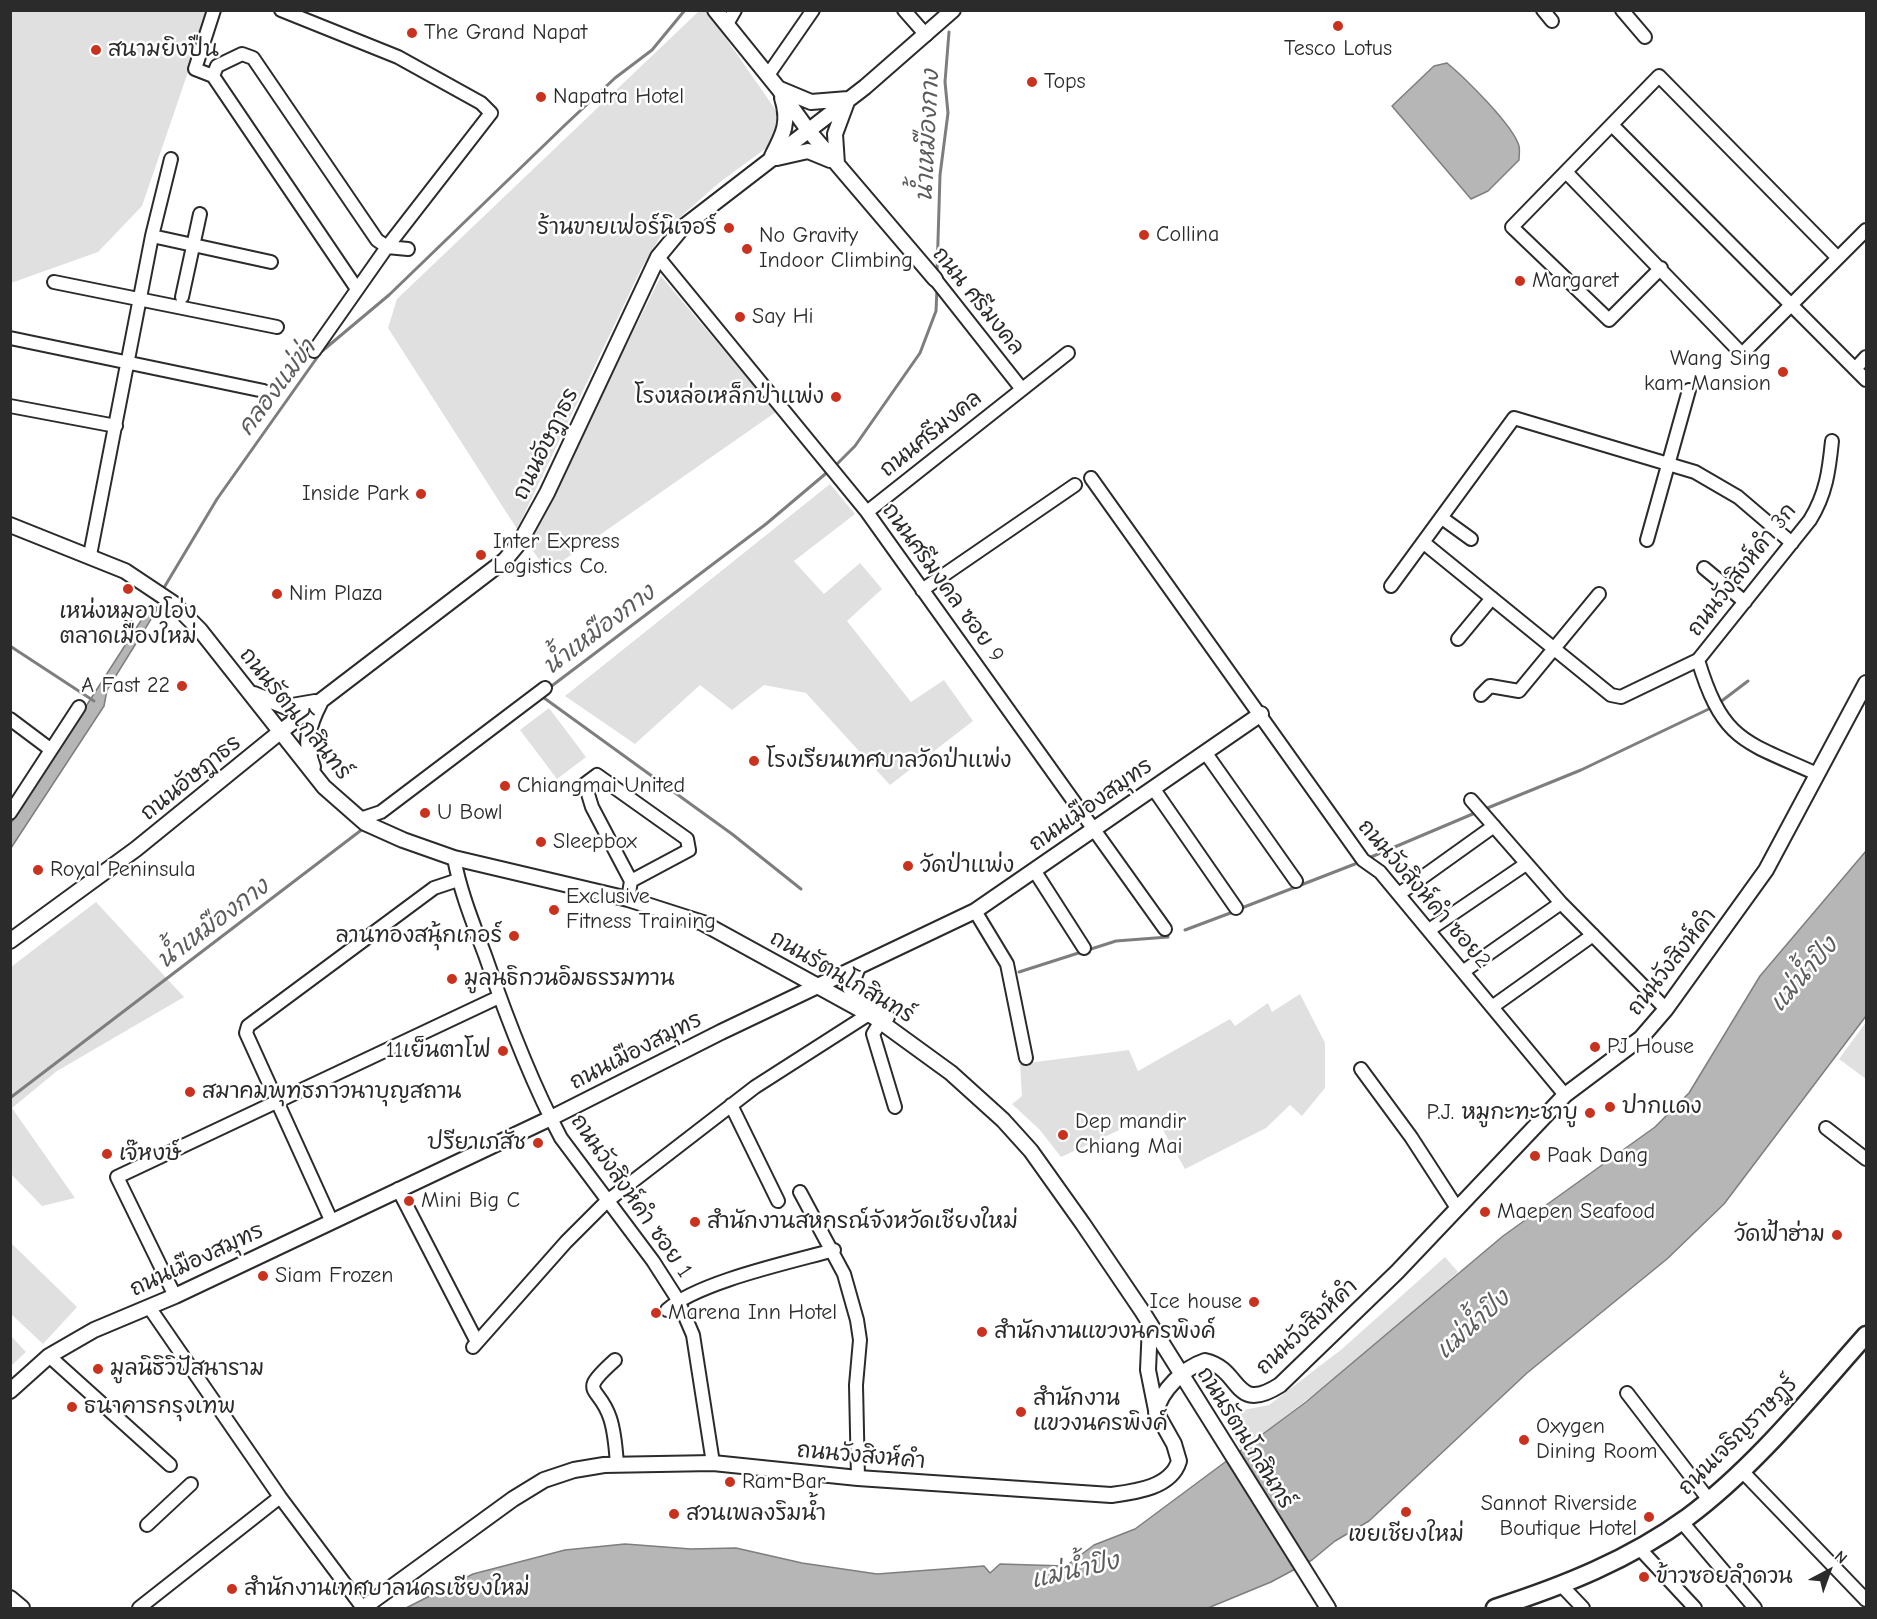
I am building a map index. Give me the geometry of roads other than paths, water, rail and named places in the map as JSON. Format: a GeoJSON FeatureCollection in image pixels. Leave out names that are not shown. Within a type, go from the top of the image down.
{"type":"FeatureCollection","features":[{"type":"Feature","properties":{"kind":"main road","name":"ถนนเจริญราษฎร์"},"geometry":{"type":"LineString","coordinates":[[1495,1608],[1562,1586],[1639,1548],[1681,1521],[1709,1500],[1744,1468],[1866,1335]]}},
{"type":"Feature","properties":{"kind":"street"},"geometry":{"type":"LineString","coordinates":[[214,10],[195,69],[213,76],[357,289]]}},
{"type":"Feature","properties":{"kind":"street"},"geometry":{"type":"LineString","coordinates":[[281,10],[308,15],[398,57],[480,103],[491,112],[387,246],[314,351]]}},
{"type":"Feature","properties":{"kind":"street"},"geometry":{"type":"LineString","coordinates":[[716,10],[808,130]]}},
{"type":"Feature","properties":{"kind":"street"},"geometry":{"type":"LineString","coordinates":[[727,24],[735,10]]}},
{"type":"Feature","properties":{"kind":"street"},"geometry":{"type":"LineString","coordinates":[[768,75],[813,10]]}},
{"type":"Feature","properties":{"kind":"street"},"geometry":{"type":"LineString","coordinates":[[904,10],[926,35]]}},
{"type":"Feature","properties":{"kind":"street","name":"ถนนอัษฎาธร"},"geometry":{"type":"LineString","coordinates":[[10,941],[136,849],[280,732],[495,568],[514,550],[548,492],[658,257],[682,228],[849,99],[953,10]]}},
{"type":"Feature","properties":{"kind":"street"},"geometry":{"type":"LineString","coordinates":[[1543,10],[1552,21]]}},
{"type":"Feature","properties":{"kind":"street"},"geometry":{"type":"LineString","coordinates":[[1622,10],[1645,37]]}},
{"type":"Feature","properties":{"kind":"street"},"geometry":{"type":"LineString","coordinates":[[213,76],[217,66],[242,54],[254,58],[377,240],[387,246],[408,249]]}},
{"type":"Feature","properties":{"kind":"street"},"geometry":{"type":"LineString","coordinates":[[1661,268],[1609,320],[1512,227],[1659,76],[1838,258]]}},
{"type":"Feature","properties":{"kind":"street"},"geometry":{"type":"LineString","coordinates":[[778,88],[811,102],[849,99],[835,134],[837,164]]}},
{"type":"Feature","properties":{"kind":"street"},"geometry":{"type":"LineString","coordinates":[[769,161],[786,127],[787,118],[778,88]]}},
{"type":"Feature","properties":{"kind":"street"},"geometry":{"type":"LineString","coordinates":[[1612,125],[1866,380]]}},
{"type":"Feature","properties":{"kind":"street","name":"ถนน ศรีมงคล"},"geometry":{"type":"LineString","coordinates":[[808,130],[935,279],[1021,388]]}},
{"type":"Feature","properties":{"kind":"street"},"geometry":{"type":"LineString","coordinates":[[769,161],[808,152],[820,154],[837,164]]}},
{"type":"Feature","properties":{"kind":"street"},"geometry":{"type":"LineString","coordinates":[[10,525],[90,555],[152,236],[171,159]]}},
{"type":"Feature","properties":{"kind":"street"},"geometry":{"type":"LineString","coordinates":[[1566,172],[1742,354],[1866,230]]}},
{"type":"Feature","properties":{"kind":"street"},"geometry":{"type":"LineString","coordinates":[[182,297],[200,214]]}},
{"type":"Feature","properties":{"kind":"street"},"geometry":{"type":"LineString","coordinates":[[152,236],[271,262]]}},
{"type":"Feature","properties":{"kind":"street","name":"ถนนศรีมงคล ซอย 9"},"geometry":{"type":"LineString","coordinates":[[658,257],[867,512],[1165,929]]}},
{"type":"Feature","properties":{"kind":"street"},"geometry":{"type":"LineString","coordinates":[[54,282],[277,327]]}},
{"type":"Feature","properties":{"kind":"street"},"geometry":{"type":"LineString","coordinates":[[10,338],[264,391]]}},
{"type":"Feature","properties":{"kind":"street","name":"ถนนศรีมงคล"},"geometry":{"type":"LineString","coordinates":[[867,512],[1068,353]]}},
{"type":"Feature","properties":{"kind":"street"},"geometry":{"type":"LineString","coordinates":[[1855,369],[1866,357]]}},
{"type":"Feature","properties":{"kind":"street"},"geometry":{"type":"LineString","coordinates":[[1647,540],[1670,465],[1689,390]]}},
{"type":"Feature","properties":{"kind":"street"},"geometry":{"type":"LineString","coordinates":[[10,406],[116,426]]}},
{"type":"Feature","properties":{"kind":"street"},"geometry":{"type":"LineString","coordinates":[[1391,586],[1514,418],[1695,472],[1728,490],[1792,543]]}},
{"type":"Feature","properties":{"kind":"street","name":"ถนนวังสิงห์คำ 3ก"},"geometry":{"type":"LineString","coordinates":[[1817,774],[1752,744],[1734,732],[1722,719],[1711,700],[1698,660],[1792,543],[1821,502],[1828,480],[1832,441]]}},
{"type":"Feature","properties":{"kind":"street","name":"ถนนวังสิงห์คำ ซอย2"},"geometry":{"type":"LineString","coordinates":[[1091,478],[1363,860],[1380,872],[1430,930],[1565,1095]]}},
{"type":"Feature","properties":{"kind":"street"},"geometry":{"type":"LineString","coordinates":[[922,590],[1075,485]]}},
{"type":"Feature","properties":{"kind":"street"},"geometry":{"type":"LineString","coordinates":[[1442,518],[1471,539]]}},
{"type":"Feature","properties":{"kind":"street"},"geometry":{"type":"LineString","coordinates":[[1424,543],[1611,695],[1621,697],[1698,660]]}},
{"type":"Feature","properties":{"kind":"street","name":"ถนนรัตนโกสินทร์"},"geometry":{"type":"LineString","coordinates":[[90,555],[125,570],[154,589],[168,599],[200,630],[321,783],[363,821],[400,839],[454,858],[628,899],[703,923],[819,986],[910,1040],[1004,1120],[1031,1151],[1150,1326],[1180,1377],[1328,1608]]}},
{"type":"Feature","properties":{"kind":"street"},"geometry":{"type":"LineString","coordinates":[[1704,568],[1745,602]]}},
{"type":"Feature","properties":{"kind":"street"},"geometry":{"type":"LineString","coordinates":[[1481,695],[1490,686],[1519,691],[1552,648],[1599,594]]}},
{"type":"Feature","properties":{"kind":"street"},"geometry":{"type":"LineString","coordinates":[[1458,639],[1492,598]]}},
{"type":"Feature","properties":{"kind":"street","name":"ถนนวังสิงห์คำ"},"geometry":{"type":"LineString","coordinates":[[363,1608],[486,1517],[544,1480],[574,1470],[617,1465],[713,1463],[858,1478],[1111,1496],[1137,1491],[1171,1475],[1179,1461],[1174,1444],[1156,1412],[1162,1395],[1180,1377],[1205,1360],[1219,1367],[1249,1396],[1257,1397],[1280,1385],[1397,1272],[1565,1095],[1641,1038],[1666,1009],[1766,870],[1866,683]]}},
{"type":"Feature","properties":{"kind":"street"},"geometry":{"type":"LineString","coordinates":[[363,821],[381,812],[545,688]]}},
{"type":"Feature","properties":{"kind":"street"},"geometry":{"type":"LineString","coordinates":[[247,689],[261,698],[286,707],[321,700]]}},
{"type":"Feature","properties":{"kind":"street"},"geometry":{"type":"LineString","coordinates":[[321,700],[309,726],[307,745],[321,783]]}},
{"type":"Feature","properties":{"kind":"street"},"geometry":{"type":"LineString","coordinates":[[10,813],[15,797],[79,707]]}},
{"type":"Feature","properties":{"kind":"street","name":"ถนนเมืองสมุทร"},"geometry":{"type":"LineString","coordinates":[[10,1391],[49,1356],[94,1330],[175,1296],[331,1220],[551,1118],[975,911],[1261,714]]}},
{"type":"Feature","properties":{"kind":"street"},"geometry":{"type":"LineString","coordinates":[[10,719],[50,749]]}},
{"type":"Feature","properties":{"kind":"street"},"geometry":{"type":"LineString","coordinates":[[1205,752],[1296,881]]}},
{"type":"Feature","properties":{"kind":"street"},"geometry":{"type":"LineString","coordinates":[[628,899],[631,881],[592,807],[585,784],[597,775],[687,839],[689,850],[631,881]]}},
{"type":"Feature","properties":{"kind":"street"},"geometry":{"type":"LineString","coordinates":[[1153,788],[1236,908]]}},
{"type":"Feature","properties":{"kind":"street"},"geometry":{"type":"LineString","coordinates":[[1470,800],[1561,903],[1666,1009]]}},
{"type":"Feature","properties":{"kind":"street"},"geometry":{"type":"LineString","coordinates":[[1399,894],[1494,826]]}},
{"type":"Feature","properties":{"kind":"street","name":"ถนนวังสิงห์คำ ซอย 1"},"geometry":{"type":"LineString","coordinates":[[454,858],[458,880],[500,996],[551,1118],[606,1202],[653,1261],[678,1300],[693,1335],[713,1463]]}},
{"type":"Feature","properties":{"kind":"street"},"geometry":{"type":"LineString","coordinates":[[1430,930],[1526,864]]}},
{"type":"Feature","properties":{"kind":"street"},"geometry":{"type":"LineString","coordinates":[[1034,870],[1084,948]]}},
{"type":"Feature","properties":{"kind":"street"},"geometry":{"type":"LineString","coordinates":[[331,1220],[246,1033],[248,1026],[434,888],[458,880]]}},
{"type":"Feature","properties":{"kind":"street"},"geometry":{"type":"LineString","coordinates":[[1464,971],[1561,903]]}},
{"type":"Feature","properties":{"kind":"street"},"geometry":{"type":"LineString","coordinates":[[975,911],[1007,964],[1026,1058]]}},
{"type":"Feature","properties":{"kind":"street"},"geometry":{"type":"LineString","coordinates":[[1492,1007],[1593,935]]}},
{"type":"Feature","properties":{"kind":"street"},"geometry":{"type":"LineString","coordinates":[[858,968],[850,982],[853,992],[880,1010],[910,1040]]}},
{"type":"Feature","properties":{"kind":"street"},"geometry":{"type":"LineString","coordinates":[[175,1296],[117,1177],[500,996]]}},
{"type":"Feature","properties":{"kind":"street"},"geometry":{"type":"LineString","coordinates":[[398,1189],[475,1344],[566,1242],[606,1202],[731,1105],[875,1018]]}},
{"type":"Feature","properties":{"kind":"street"},"geometry":{"type":"LineString","coordinates":[[875,1018],[873,1034],[895,1107]]}},
{"type":"Feature","properties":{"kind":"street"},"geometry":{"type":"LineString","coordinates":[[1361,1069],[1411,1137],[1457,1208]]}},
{"type":"Feature","properties":{"kind":"street"},"geometry":{"type":"LineString","coordinates":[[731,1105],[778,1201]]}},
{"type":"Feature","properties":{"kind":"street"},"geometry":{"type":"LineString","coordinates":[[1826,1128],[1866,1159]]}},
{"type":"Feature","properties":{"kind":"street"},"geometry":{"type":"LineString","coordinates":[[800,1192],[834,1250],[844,1274],[860,1340],[856,1385],[858,1478]]}},
{"type":"Feature","properties":{"kind":"street"},"geometry":{"type":"LineString","coordinates":[[667,1310],[678,1300],[736,1278],[834,1250]]}},
{"type":"Feature","properties":{"kind":"street"},"geometry":{"type":"LineString","coordinates":[[149,1307],[280,1497],[363,1608]]}},
{"type":"Feature","properties":{"kind":"street"},"geometry":{"type":"LineString","coordinates":[[1150,1326],[1148,1370],[1156,1412]]}},
{"type":"Feature","properties":{"kind":"street"},"geometry":{"type":"LineString","coordinates":[[49,1356],[170,1465]]}},
{"type":"Feature","properties":{"kind":"street"},"geometry":{"type":"LineString","coordinates":[[615,1360],[595,1378],[594,1392],[610,1416],[617,1465]]}},
{"type":"Feature","properties":{"kind":"street"},"geometry":{"type":"LineString","coordinates":[[1627,1393],[1709,1500]]}},
{"type":"Feature","properties":{"kind":"street"},"geometry":{"type":"LineString","coordinates":[[1744,1468],[1866,1589]]}},
{"type":"Feature","properties":{"kind":"street"},"geometry":{"type":"LineString","coordinates":[[1744,1468],[1866,1600]]}},
{"type":"Feature","properties":{"kind":"street"},"geometry":{"type":"LineString","coordinates":[[147,1526],[191,1484]]}},
{"type":"Feature","properties":{"kind":"street"},"geometry":{"type":"LineString","coordinates":[[139,1608],[280,1497]]}},
{"type":"Feature","properties":{"kind":"street"},"geometry":{"type":"LineString","coordinates":[[1681,1521],[1755,1608]]}},
{"type":"Feature","properties":{"kind":"street"},"geometry":{"type":"LineString","coordinates":[[1639,1548],[1695,1608]]}},
{"type":"Feature","properties":{"kind":"street"},"geometry":{"type":"LineString","coordinates":[[1562,1586],[1583,1608]]}},
{"type":"Feature","properties":{"kind":"street"},"geometry":{"type":"LineString","coordinates":[[10,1598],[22,1608]]}},
{"type":"Feature","properties":{"kind":"water"},"geometry":{"type":"Polygon","coordinates":[[[1447,63],[1498,114],[1515,137],[1519,148],[1519,160],[1488,191],[1471,199],[1392,106],[1434,66],[1447,63]]]}},
{"type":"Feature","properties":{"kind":"water"},"geometry":{"type":"Polygon","coordinates":[[[151,605],[158,608],[107,690],[104,706],[11,848],[11,823],[151,605]]]}},
{"type":"Feature","properties":{"kind":"water","name":"แม่น้ำปิง"},"geometry":{"type":"Polygon","coordinates":[[[1866,851],[1866,1016],[1724,1204],[1667,1259],[1527,1373],[1369,1521],[1335,1541],[1312,1560],[1271,1582],[1208,1608],[406,1608],[473,1574],[565,1550],[625,1544],[691,1549],[736,1548],[802,1563],[877,1574],[984,1566],[990,1573],[1000,1564],[1066,1566],[1094,1545],[1135,1529],[1306,1402],[1503,1236],[1655,1127],[1689,1093],[1760,976],[1866,851]]]}},
{"type":"Feature","properties":{"kind":"waterway","name":"คลองแม่ข่า"},"geometry":{"type":"LineString","coordinates":[[162,591],[217,499],[321,352],[389,295],[615,78],[652,50],[685,10]]}},
{"type":"Feature","properties":{"kind":"waterway","name":"น้ำเหมืองกาง"},"geometry":{"type":"LineString","coordinates":[[937,273],[940,175],[948,113],[945,82],[949,32]]}},
{"type":"Feature","properties":{"kind":"waterway","name":"น้ำเหมืองกาง"},"geometry":{"type":"LineString","coordinates":[[835,466],[855,446],[920,353],[936,311],[937,288]]}},
{"type":"Feature","properties":{"kind":"waterway","name":"น้ำเหมืองกาง"},"geometry":{"type":"LineString","coordinates":[[549,688],[766,524],[830,470]]}},
{"type":"Feature","properties":{"kind":"waterway"},"geometry":{"type":"LineString","coordinates":[[10,646],[94,701]]}},
{"type":"Feature","properties":{"kind":"waterway"},"geometry":{"type":"LineString","coordinates":[[1719,703],[1748,681]]}},
{"type":"Feature","properties":{"kind":"waterway"},"geometry":{"type":"LineString","coordinates":[[540,695],[732,834],[801,889]]}},
{"type":"Feature","properties":{"kind":"waterway"},"geometry":{"type":"LineString","coordinates":[[1485,809],[1581,770],[1713,707]]}},
{"type":"Feature","properties":{"kind":"waterway"},"geometry":{"type":"LineString","coordinates":[[1371,857],[1475,813]]}},
{"type":"Feature","properties":{"kind":"waterway","name":"น้ำเหมืองกาง"},"geometry":{"type":"LineString","coordinates":[[10,1098],[364,828]]}},
{"type":"Feature","properties":{"kind":"waterway"},"geometry":{"type":"LineString","coordinates":[[1239,909],[1355,864]]}},
{"type":"Feature","properties":{"kind":"waterway"},"geometry":{"type":"LineString","coordinates":[[1185,930],[1233,912]]}},
{"type":"Feature","properties":{"kind":"waterway"},"geometry":{"type":"LineString","coordinates":[[1019,972],[1116,941],[1168,937]]}},
{"type":"Feature","properties":{"kind":"place","name":"Tesco Lotus"},"geometry":{"type":"Point","coordinates":[1338,26]}},
{"type":"Feature","properties":{"kind":"place","name":"The Grand Napat"},"geometry":{"type":"Point","coordinates":[412,33]}},
{"type":"Feature","properties":{"kind":"place","name":"สนามยิงปืน"},"geometry":{"type":"Point","coordinates":[96,50]}},
{"type":"Feature","properties":{"kind":"place","name":"Tops"},"geometry":{"type":"Point","coordinates":[1032,82]}},
{"type":"Feature","properties":{"kind":"place","name":"Napatra Hotel"},"geometry":{"type":"Point","coordinates":[541,97]}},
{"type":"Feature","properties":{"kind":"place","name":"ร้านขายเฟอร์นิเจอร์"},"geometry":{"type":"Point","coordinates":[729,228]}},
{"type":"Feature","properties":{"kind":"place","name":"Collina"},"geometry":{"type":"Point","coordinates":[1144,235]}},
{"type":"Feature","properties":{"kind":"place","name":"No Gravity Indoor Climbing"},"geometry":{"type":"Point","coordinates":[747,249]}},
{"type":"Feature","properties":{"kind":"place","name":"Margaret"},"geometry":{"type":"Point","coordinates":[1520,281]}},
{"type":"Feature","properties":{"kind":"place","name":"Say Hi"},"geometry":{"type":"Point","coordinates":[740,317]}},
{"type":"Feature","properties":{"kind":"place","name":"Wang Sing kam Mansion"},"geometry":{"type":"Point","coordinates":[1783,372]}},
{"type":"Feature","properties":{"kind":"place","name":"โรงหล่อเหล็กป่าแพ่ง"},"geometry":{"type":"Point","coordinates":[836,397]}},
{"type":"Feature","properties":{"kind":"place","name":"Inside Park"},"geometry":{"type":"Point","coordinates":[421,494]}},
{"type":"Feature","properties":{"kind":"place","name":"Inter Express Logistics Co."},"geometry":{"type":"Point","coordinates":[481,555]}},
{"type":"Feature","properties":{"kind":"place","name":"เหน่งหมูอบโอ่ง ตลาดเมืองใหม่"},"geometry":{"type":"Point","coordinates":[128,589]}},
{"type":"Feature","properties":{"kind":"place","name":"Nim Plaza"},"geometry":{"type":"Point","coordinates":[277,594]}},
{"type":"Feature","properties":{"kind":"place","name":"A Fast 22"},"geometry":{"type":"Point","coordinates":[182,686]}},
{"type":"Feature","properties":{"kind":"place","name":"โรงเรียนเทศบาลวัดป่าแพ่ง"},"geometry":{"type":"Point","coordinates":[754,761]}},
{"type":"Feature","properties":{"kind":"place","name":"Chiangmai United"},"geometry":{"type":"Point","coordinates":[505,786]}},
{"type":"Feature","properties":{"kind":"place","name":"U Bowl"},"geometry":{"type":"Point","coordinates":[425,813]}},
{"type":"Feature","properties":{"kind":"place","name":"Sleepbox"},"geometry":{"type":"Point","coordinates":[541,842]}},
{"type":"Feature","properties":{"kind":"place","name":"วัดป่าแพ่ง"},"geometry":{"type":"Point","coordinates":[908,866]}},
{"type":"Feature","properties":{"kind":"place","name":"Royal Peninsula"},"geometry":{"type":"Point","coordinates":[38,870]}},
{"type":"Feature","properties":{"kind":"place","name":"Exclusive Fitness Training"},"geometry":{"type":"Point","coordinates":[554,910]}},
{"type":"Feature","properties":{"kind":"place","name":"ลานทองสนุ้กเกอร์"},"geometry":{"type":"Point","coordinates":[514,936]}},
{"type":"Feature","properties":{"kind":"place","name":"มูลนธิกวนอิมธรรมทาน"},"geometry":{"type":"Point","coordinates":[452,979]}},
{"type":"Feature","properties":{"kind":"place","name":"PJ House"},"geometry":{"type":"Point","coordinates":[1595,1047]}},
{"type":"Feature","properties":{"kind":"place","name":"11เย็นตาโฟ"},"geometry":{"type":"Point","coordinates":[503,1051]}},
{"type":"Feature","properties":{"kind":"place","name":"สมาคมพุทธภาวนาบุญสถาน"},"geometry":{"type":"Point","coordinates":[190,1092]}},
{"type":"Feature","properties":{"kind":"place","name":"ปากแดง"},"geometry":{"type":"Point","coordinates":[1610,1107]}},
{"type":"Feature","properties":{"kind":"place","name":"P.J. หมูกะทะชาบู"},"geometry":{"type":"Point","coordinates":[1590,1113]}},
{"type":"Feature","properties":{"kind":"place","name":"Dep mandir Chiang Mai"},"geometry":{"type":"Point","coordinates":[1063,1135]}},
{"type":"Feature","properties":{"kind":"place","name":"ปรียาเภสัช"},"geometry":{"type":"Point","coordinates":[538,1143]}},
{"type":"Feature","properties":{"kind":"place","name":"เจ๊หงษ์"},"geometry":{"type":"Point","coordinates":[107,1154]}},
{"type":"Feature","properties":{"kind":"place","name":"Paak Dang"},"geometry":{"type":"Point","coordinates":[1535,1156]}},
{"type":"Feature","properties":{"kind":"place","name":"Mini Big C"},"geometry":{"type":"Point","coordinates":[409,1201]}},
{"type":"Feature","properties":{"kind":"place","name":"Maepen Seafood"},"geometry":{"type":"Point","coordinates":[1485,1212]}},
{"type":"Feature","properties":{"kind":"place","name":"สำนักงานสหกรณ์จังหวัดเชียงใหม่"},"geometry":{"type":"Point","coordinates":[695,1222]}},
{"type":"Feature","properties":{"kind":"place","name":"วัดฟ้าฮ่าม"},"geometry":{"type":"Point","coordinates":[1837,1235]}},
{"type":"Feature","properties":{"kind":"place","name":"Siam Frozen"},"geometry":{"type":"Point","coordinates":[263,1276]}},
{"type":"Feature","properties":{"kind":"place","name":"Ice house"},"geometry":{"type":"Point","coordinates":[1254,1302]}},
{"type":"Feature","properties":{"kind":"place","name":"Marena Inn Hotel"},"geometry":{"type":"Point","coordinates":[656,1313]}},
{"type":"Feature","properties":{"kind":"place","name":"สำนักงานแขวงนครพิงค์"},"geometry":{"type":"Point","coordinates":[982,1332]}},
{"type":"Feature","properties":{"kind":"place","name":"มูลนิธิวิปัสนาราม"},"geometry":{"type":"Point","coordinates":[98,1369]}},
{"type":"Feature","properties":{"kind":"place","name":"ธนาคารกรุงเทพ"},"geometry":{"type":"Point","coordinates":[72,1407]}},
{"type":"Feature","properties":{"kind":"place","name":"สำนักงาน แขวงนครพิงค์"},"geometry":{"type":"Point","coordinates":[1021,1412]}},
{"type":"Feature","properties":{"kind":"place","name":"Oxygen Dining Room"},"geometry":{"type":"Point","coordinates":[1524,1440]}},
{"type":"Feature","properties":{"kind":"place","name":"Ram Bar"},"geometry":{"type":"Point","coordinates":[730,1482]}},
{"type":"Feature","properties":{"kind":"place","name":"เขยเชียงใหม่"},"geometry":{"type":"Point","coordinates":[1406,1512]}},
{"type":"Feature","properties":{"kind":"place","name":"สวนเพลงริมน้ำ"},"geometry":{"type":"Point","coordinates":[674,1514]}},
{"type":"Feature","properties":{"kind":"place","name":"Sannot Riverside Boutique Hotel"},"geometry":{"type":"Point","coordinates":[1649,1517]}},
{"type":"Feature","properties":{"kind":"place","name":"ข้าวซอยลำดวน"},"geometry":{"type":"Point","coordinates":[1644,1577]}},
{"type":"Feature","properties":{"kind":"place","name":"สำนักงานเทศบาลนครเชียงใหม่"},"geometry":{"type":"Point","coordinates":[232,1589]}}]}
